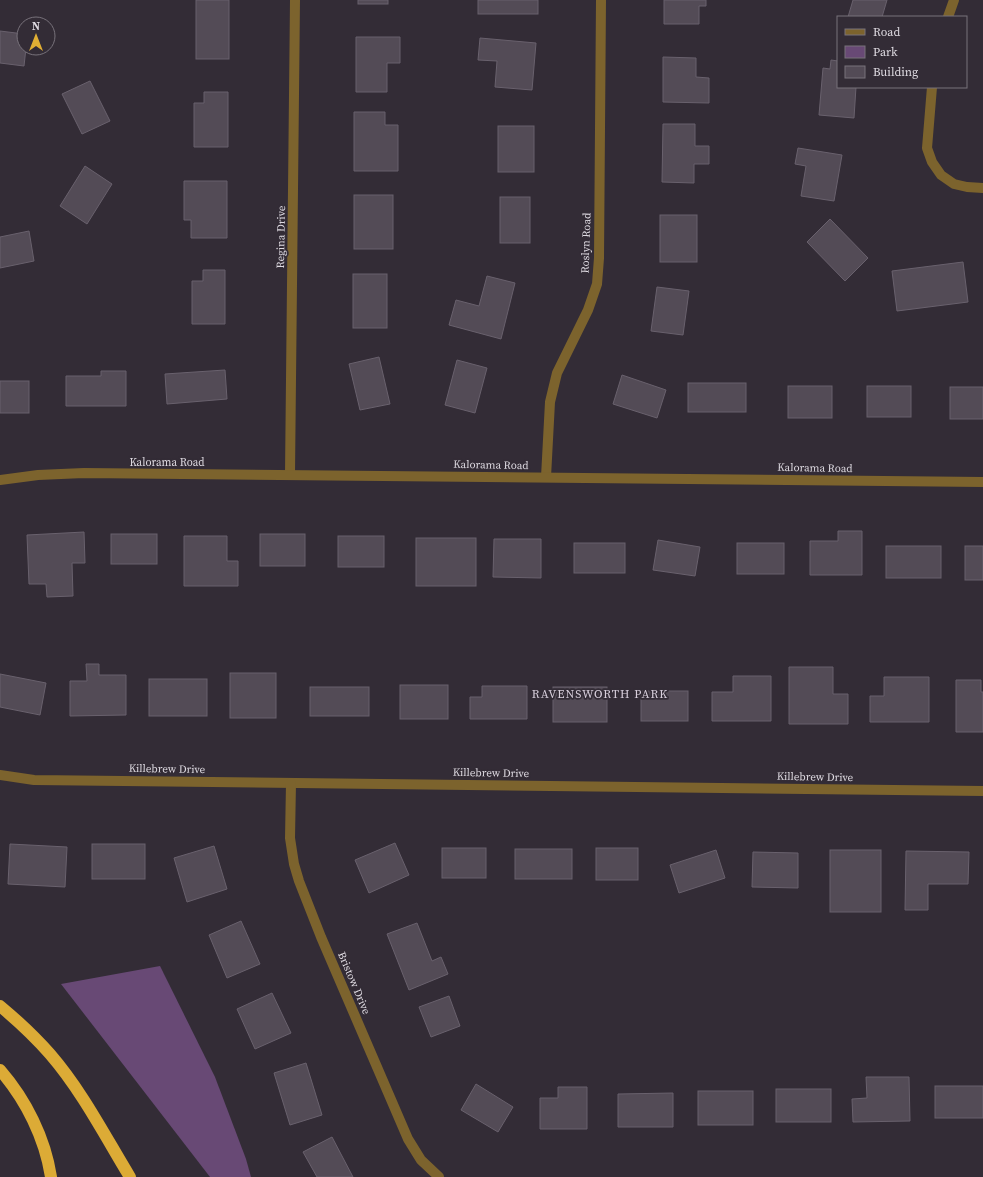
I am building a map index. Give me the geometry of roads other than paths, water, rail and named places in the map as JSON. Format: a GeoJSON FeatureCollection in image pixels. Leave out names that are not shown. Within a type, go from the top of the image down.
{"type":"FeatureCollection","features":[{"type":"Feature","properties":{"kind":"highway"},"geometry":{"type":"LineString","coordinates":[[0,1006],[26,1028],[51,1055],[80,1095],[130,1177]]}},
{"type":"Feature","properties":{"kind":"highway"},"geometry":{"type":"LineString","coordinates":[[0,1070],[13,1084],[28,1109],[41,1140],[51,1177]]}},
{"type":"Feature","properties":{"kind":"street","name":"Regina Drive"},"geometry":{"type":"LineString","coordinates":[[290,474],[295,0]]}},
{"type":"Feature","properties":{"kind":"street","name":"Roslyn Road"},"geometry":{"type":"LineString","coordinates":[[546,477],[550,402],[557,373],[588,310],[597,284],[599,258],[601,0]]}},
{"type":"Feature","properties":{"kind":"street"},"geometry":{"type":"LineString","coordinates":[[948,16],[954,0]]}},
{"type":"Feature","properties":{"kind":"street"},"geometry":{"type":"LineString","coordinates":[[932,88],[927,148],[932,162],[941,175],[954,184],[983,188]]}},
{"type":"Feature","properties":{"kind":"street","name":"Kalorama Road"},"geometry":{"type":"LineString","coordinates":[[0,480],[84,473],[983,482]]}},
{"type":"Feature","properties":{"kind":"street","name":"Killebrew Drive"},"geometry":{"type":"LineString","coordinates":[[0,775],[34,780],[983,791]]}},
{"type":"Feature","properties":{"kind":"street","name":"Bristow Drive"},"geometry":{"type":"LineString","coordinates":[[291,782],[290,838],[294,864],[299,881],[321,937],[408,1139],[422,1160],[439,1177]]}},
{"type":"Feature","properties":{"kind":"district","name":"RAVENSWORTH PARK"},"geometry":{"type":"Point","coordinates":[600,694]}}]}
